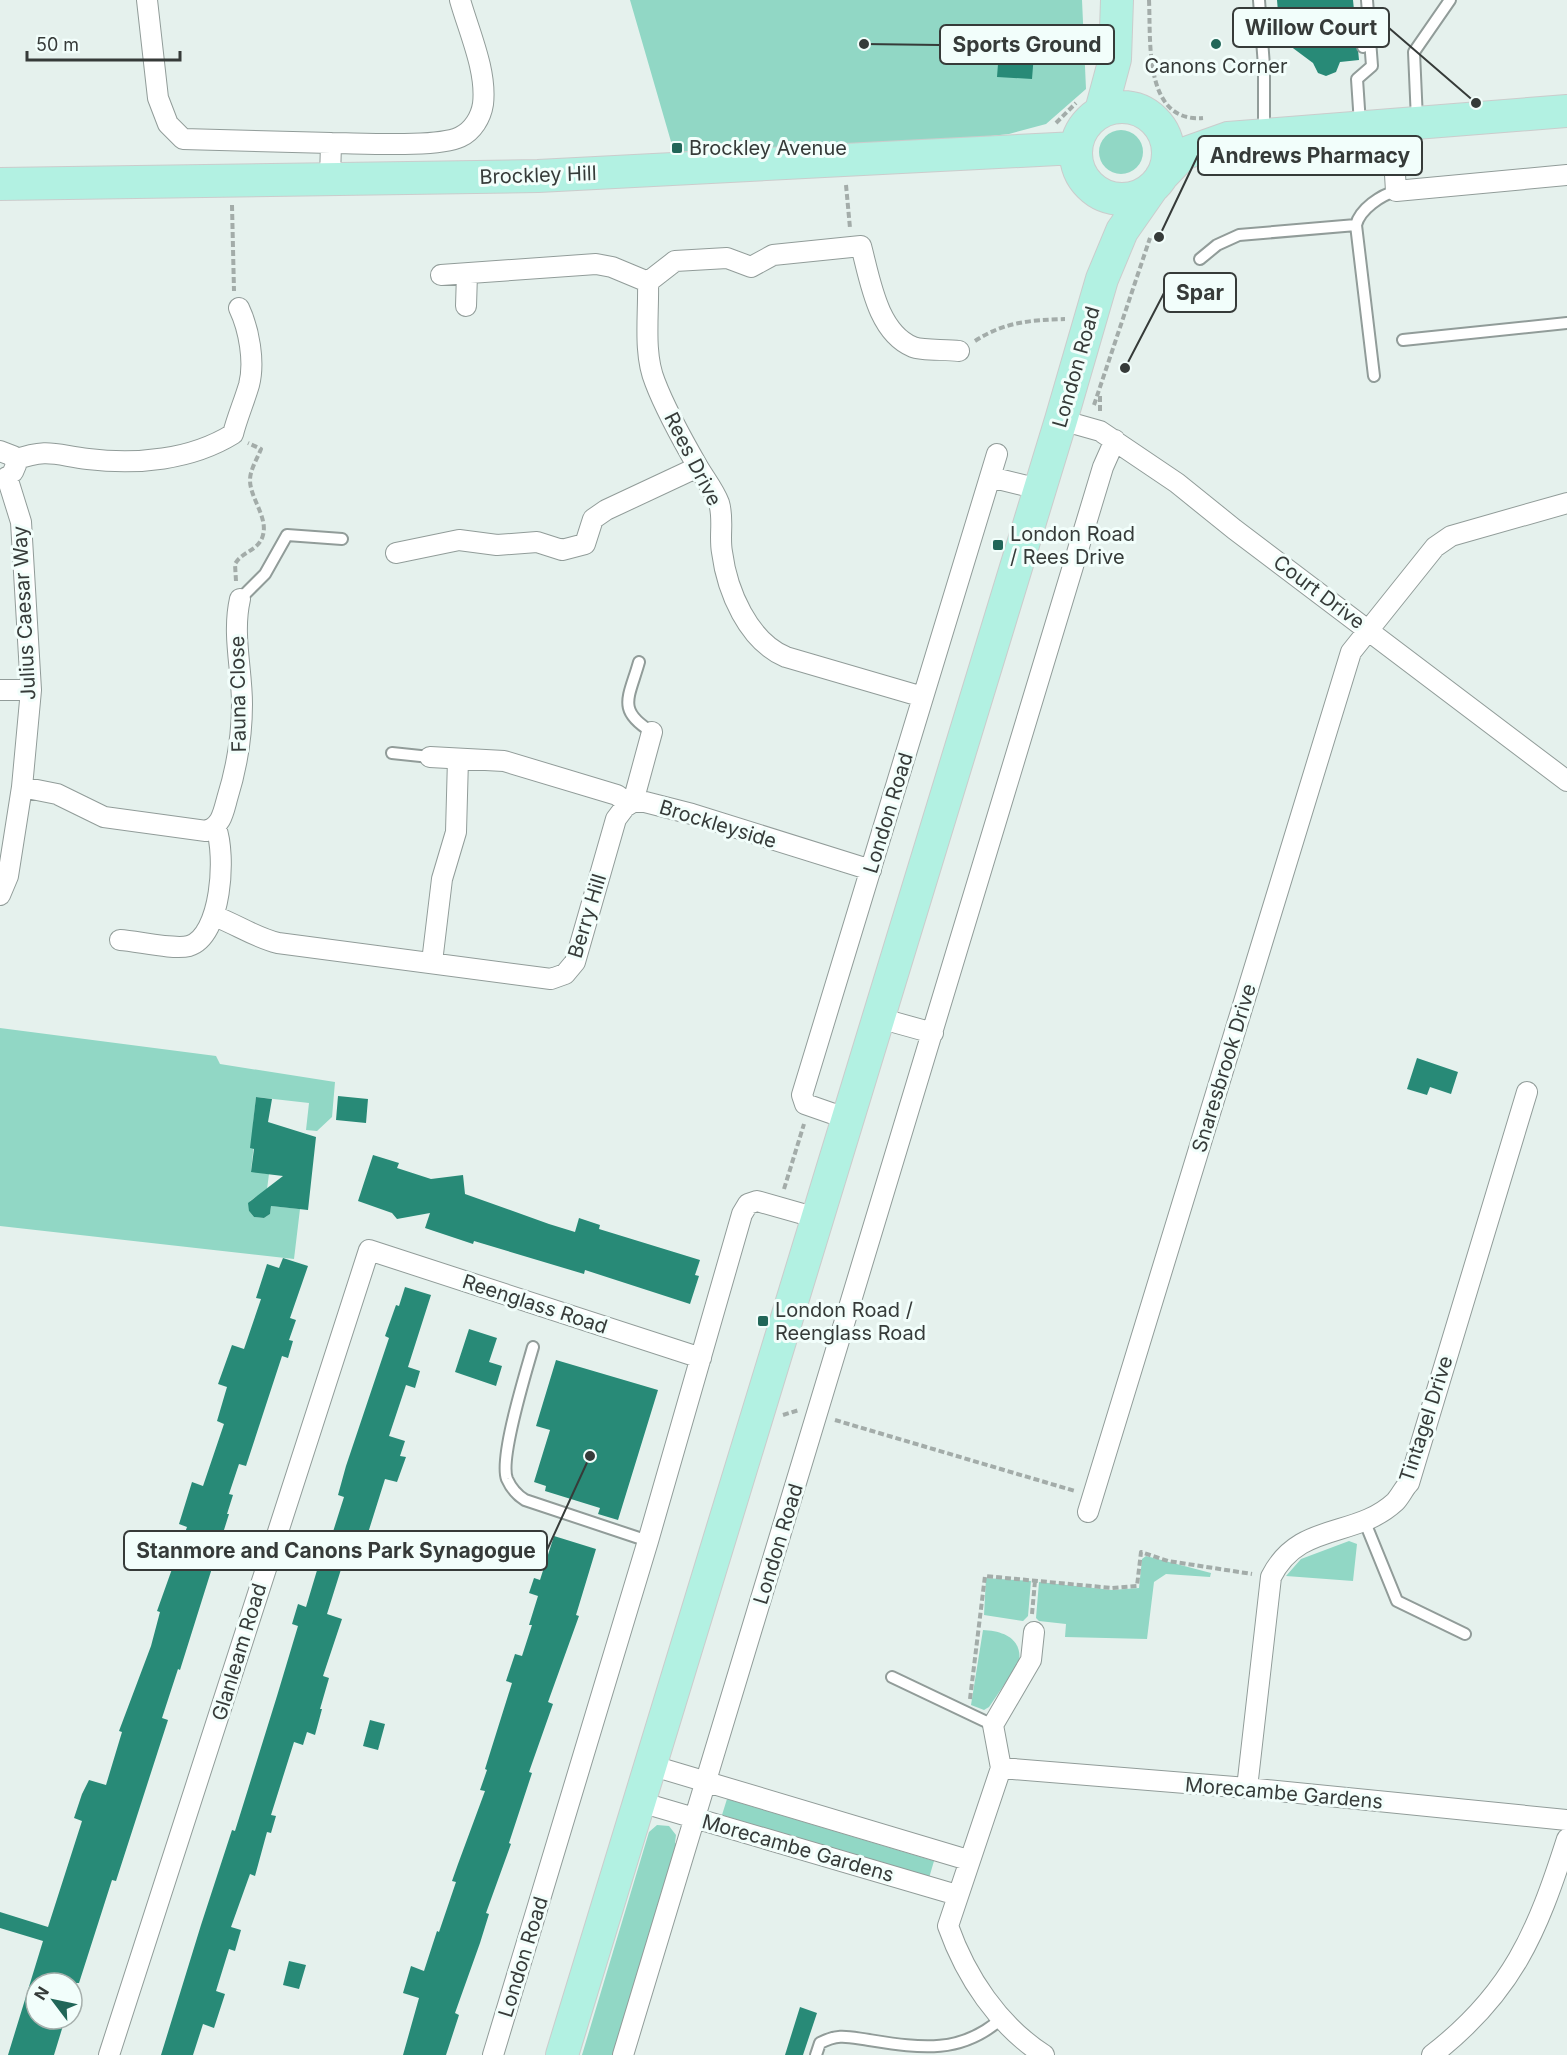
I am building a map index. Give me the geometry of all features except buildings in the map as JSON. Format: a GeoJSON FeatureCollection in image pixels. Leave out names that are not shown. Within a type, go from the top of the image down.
{"type":"FeatureCollection","features":[{"type":"Feature","properties":{"kind":"main road"},"geometry":{"type":"LineString","coordinates":[[1118,10],[1112,77],[1101,111],[1086,124],[1076,148],[1080,173],[1090,186],[1117,199],[1133,198],[1156,182],[1183,154],[1218,128]]}},
{"type":"Feature","properties":{"kind":"main road"},"geometry":{"type":"LineString","coordinates":[[1118,10],[1132,89],[1149,116],[1165,135],[1168,151],[1156,182]]}},
{"type":"Feature","properties":{"kind":"main road"},"geometry":{"type":"LineString","coordinates":[[1101,111],[1127,107],[1195,133],[1218,128],[1264,135],[1567,111]]}},
{"type":"Feature","properties":{"kind":"main road","name":"Brockley Hill"},"geometry":{"type":"LineString","coordinates":[[0,184],[538,176],[1076,148]]}},
{"type":"Feature","properties":{"kind":"main road","name":"London Road"},"geometry":{"type":"LineString","coordinates":[[562,2055],[1102,279],[1122,231],[1156,182]]}},
{"type":"Feature","properties":{"kind":"main road","name":"London Road"},"geometry":{"type":"LineString","coordinates":[[1090,186],[1104,228],[1102,279]]}},
{"type":"Feature","properties":{"kind":"street"},"geometry":{"type":"LineString","coordinates":[[147,0],[158,98],[168,124],[183,139],[425,143],[460,137],[476,124],[483,105],[482,78],[460,0]]}},
{"type":"Feature","properties":{"kind":"street"},"geometry":{"type":"LineString","coordinates":[[1405,124],[1396,191],[1567,175]]}},
{"type":"Feature","properties":{"kind":"street"},"geometry":{"type":"LineString","coordinates":[[330,179],[331,142]]}},
{"type":"Feature","properties":{"kind":"street"},"geometry":{"type":"LineString","coordinates":[[441,275],[596,264],[612,267],[648,282],[675,261],[727,258],[751,267],[773,255],[861,246],[876,299],[897,336],[915,348],[959,351]]}},
{"type":"Feature","properties":{"kind":"street"},"geometry":{"type":"LineString","coordinates":[[466,306],[467,273]]}},
{"type":"Feature","properties":{"kind":"street","name":"Rees Drive"},"geometry":{"type":"LineString","coordinates":[[648,282],[650,363],[655,382],[720,506],[721,550],[735,598],[764,644],[786,657],[923,697]]}},
{"type":"Feature","properties":{"kind":"street"},"geometry":{"type":"LineString","coordinates":[[5,459],[53,452],[87,459],[124,462],[158,459],[218,444],[233,434],[249,385],[251,368],[246,323],[239,308]]}},
{"type":"Feature","properties":{"kind":"street","name":"Court Drive"},"geometry":{"type":"LineString","coordinates":[[1061,420],[1100,431],[1177,483],[1234,529],[1567,781]]}},
{"type":"Feature","properties":{"kind":"street","name":"London Road"},"geometry":{"type":"LineString","coordinates":[[623,2055],[1103,467],[1115,440]]}},
{"type":"Feature","properties":{"kind":"street","name":"London Road"},"geometry":{"type":"LineString","coordinates":[[809,1106],[805,1104],[802,1095],[997,454]]}},
{"type":"Feature","properties":{"kind":"street","name":"Julius Caesar Way"},"geometry":{"type":"LineString","coordinates":[[0,895],[8,876],[22,787],[31,690],[21,522],[5,459]]}},
{"type":"Feature","properties":{"kind":"street"},"geometry":{"type":"LineString","coordinates":[[396,553],[459,540],[497,545],[537,542],[562,550],[578,548],[585,544],[593,519],[606,510],[698,467]]}},
{"type":"Feature","properties":{"kind":"street"},"geometry":{"type":"LineString","coordinates":[[990,477],[1039,489]]}},
{"type":"Feature","properties":{"kind":"street","name":"Snaresbrook Drive"},"geometry":{"type":"LineString","coordinates":[[1090,1504],[1351,652],[1435,547],[1451,536],[1567,503]]}},
{"type":"Feature","properties":{"kind":"street","name":"Fauna Close"},"geometry":{"type":"LineString","coordinates":[[216,828],[223,815],[239,762],[242,704],[236,618],[240,599]]}},
{"type":"Feature","properties":{"kind":"street"},"geometry":{"type":"LineString","coordinates":[[0,690],[31,690]]}},
{"type":"Feature","properties":{"kind":"street","name":"Brockleyside"},"geometry":{"type":"LineString","coordinates":[[652,732],[631,803],[645,802],[692,814],[871,870]]}},
{"type":"Feature","properties":{"kind":"street"},"geometry":{"type":"LineString","coordinates":[[430,757],[504,761],[616,795],[631,803]]}},
{"type":"Feature","properties":{"kind":"street"},"geometry":{"type":"LineString","coordinates":[[432,962],[442,879],[456,832],[458,759]]}},
{"type":"Feature","properties":{"kind":"street"},"geometry":{"type":"LineString","coordinates":[[22,787],[57,794],[104,817],[206,831],[216,828],[222,852],[214,916],[209,931],[202,938],[185,947],[120,940]]}},
{"type":"Feature","properties":{"kind":"street","name":"Berry Hill"},"geometry":{"type":"LineString","coordinates":[[214,916],[229,921],[256,938],[278,944],[551,979],[565,974],[575,962],[616,819],[631,803]]}},
{"type":"Feature","properties":{"kind":"street"},"geometry":{"type":"LineString","coordinates":[[879,1018],[933,1033]]}},
{"type":"Feature","properties":{"kind":"street","name":"Tintagel Drive"},"geometry":{"type":"LineString","coordinates":[[1247,1788],[1271,1577],[1282,1558],[1300,1543],[1364,1520],[1395,1502],[1408,1483],[1527,1092]]}},
{"type":"Feature","properties":{"kind":"street"},"geometry":{"type":"LineString","coordinates":[[809,1106],[848,1119]]}},
{"type":"Feature","properties":{"kind":"street","name":"London Road"},"geometry":{"type":"LineString","coordinates":[[493,2055],[648,1541],[742,1214],[748,1204],[758,1201],[817,1218]]}},
{"type":"Feature","properties":{"kind":"street","name":"Reenglass Road"},"geometry":{"type":"LineString","coordinates":[[369,1250],[701,1358]]}},
{"type":"Feature","properties":{"kind":"street","name":"Glanleam Road"},"geometry":{"type":"LineString","coordinates":[[109,2055],[369,1250]]}},
{"type":"Feature","properties":{"kind":"street"},"geometry":{"type":"LineString","coordinates":[[1034,1632],[1031,1660],[993,1725],[1000,1767],[948,1926],[970,1977],[1002,2018],[1044,2055]]}},
{"type":"Feature","properties":{"kind":"street","name":"Morecambe Gardens"},"geometry":{"type":"LineString","coordinates":[[650,1765],[968,1860]]}},
{"type":"Feature","properties":{"kind":"street","name":"Morecambe Gardens"},"geometry":{"type":"LineString","coordinates":[[1000,1767],[1247,1788],[1567,1820]]}},
{"type":"Feature","properties":{"kind":"street","name":"Morecambe Gardens"},"geometry":{"type":"LineString","coordinates":[[640,1802],[957,1895]]}},
{"type":"Feature","properties":{"kind":"street"},"geometry":{"type":"LineString","coordinates":[[1432,2055],[1490,2002],[1510,1976],[1545,1907],[1567,1839]]}},
{"type":"Feature","properties":{"kind":"lane"},"geometry":{"type":"LineString","coordinates":[[1259,0],[1264,66],[1264,135]]}},
{"type":"Feature","properties":{"kind":"lane"},"geometry":{"type":"LineString","coordinates":[[1360,0],[1366,72]]}},
{"type":"Feature","properties":{"kind":"lane"},"geometry":{"type":"LineString","coordinates":[[1360,127],[1357,79],[1372,66],[1367,0]]}},
{"type":"Feature","properties":{"kind":"lane"},"geometry":{"type":"LineString","coordinates":[[1405,124],[1414,52],[1450,0]]}},
{"type":"Feature","properties":{"kind":"lane"},"geometry":{"type":"LineString","coordinates":[[1361,17],[1370,33]]}},
{"type":"Feature","properties":{"kind":"lane"},"geometry":{"type":"LineString","coordinates":[[1374,376],[1356,225],[1358,216],[1384,194],[1396,191]]}},
{"type":"Feature","properties":{"kind":"lane"},"geometry":{"type":"LineString","coordinates":[[1200,259],[1217,245],[1239,235],[1356,225]]}},
{"type":"Feature","properties":{"kind":"lane"},"geometry":{"type":"LineString","coordinates":[[1403,340],[1567,323]]}},
{"type":"Feature","properties":{"kind":"lane"},"geometry":{"type":"LineString","coordinates":[[240,599],[265,574],[287,535],[342,539]]}},
{"type":"Feature","properties":{"kind":"lane"},"geometry":{"type":"LineString","coordinates":[[639,662],[628,703],[629,714],[634,721],[652,732]]}},
{"type":"Feature","properties":{"kind":"lane"},"geometry":{"type":"LineString","coordinates":[[392,753],[430,757]]}},
{"type":"Feature","properties":{"kind":"lane"},"geometry":{"type":"LineString","coordinates":[[533,1347],[512,1420],[506,1477],[515,1493],[525,1500],[648,1541]]}},
{"type":"Feature","properties":{"kind":"lane"},"geometry":{"type":"LineString","coordinates":[[1364,1520],[1397,1600],[1465,1635]]}},
{"type":"Feature","properties":{"kind":"lane"},"geometry":{"type":"LineString","coordinates":[[892,1677],[993,1725]]}},
{"type":"Feature","properties":{"kind":"lane"},"geometry":{"type":"LineString","coordinates":[[816,2055],[820,2043],[836,2035],[917,2048],[942,2048],[987,2032],[1002,2018]]}},
{"type":"Feature","properties":{"kind":"path"},"geometry":{"type":"LineString","coordinates":[[1149,0],[1152,75],[1157,89],[1172,112],[1218,128]]}},
{"type":"Feature","properties":{"kind":"path"},"geometry":{"type":"LineString","coordinates":[[843,160],[852,248]]}},
{"type":"Feature","properties":{"kind":"path"},"geometry":{"type":"LineString","coordinates":[[232,180],[234,297],[239,308]]}},
{"type":"Feature","properties":{"kind":"path"},"geometry":{"type":"LineString","coordinates":[[1100,395],[1152,230]]}},
{"type":"Feature","properties":{"kind":"path"},"geometry":{"type":"LineString","coordinates":[[959,351],[995,328],[1040,320],[1090,317]]}},
{"type":"Feature","properties":{"kind":"path"},"geometry":{"type":"LineString","coordinates":[[233,434],[261,449],[250,481],[264,528],[259,544],[254,549],[243,553],[235,564],[240,599]]}},
{"type":"Feature","properties":{"kind":"path"},"geometry":{"type":"LineString","coordinates":[[778,1207],[809,1106]]}},
{"type":"Feature","properties":{"kind":"path"},"geometry":{"type":"LineString","coordinates":[[773,1419],[798,1410],[818,1415],[1090,1504]]}},
{"type":"Feature","properties":{"kind":"path"},"geometry":{"type":"LineString","coordinates":[[965,1713],[973,1691],[985,1576],[1112,1588],[1137,1586],[1141,1552],[1168,1561],[1271,1577]]}},
{"type":"Feature","properties":{"kind":"path"},"geometry":{"type":"LineString","coordinates":[[1034,1632],[1031,1616],[1035,1581]]}},
{"type":"Feature","properties":{"kind":"green space"},"geometry":{"type":"Polygon","coordinates":[[[630,0],[1082,0],[1086,89],[1046,124],[1009,134],[973,138],[674,152],[630,0]]]}},
{"type":"Feature","properties":{"kind":"green space"},"geometry":{"type":"Polygon","coordinates":[[[1121,130],[1136,137],[1143,152],[1136,167],[1121,174],[1106,167],[1099,152],[1106,137],[1121,130]]]}},
{"type":"Feature","properties":{"kind":"green space"},"geometry":{"type":"Polygon","coordinates":[[[0,1028],[216,1056],[220,1064],[335,1082],[332,1117],[317,1131],[306,1130],[309,1103],[256,1097],[253,1124],[256,1124],[251,1171],[269,1174],[266,1197],[257,1196],[250,1201],[249,1211],[254,1217],[264,1218],[270,1214],[271,1206],[300,1209],[294,1259],[0,1226],[0,1028]]]}},
{"type":"Feature","properties":{"kind":"green space"},"geometry":{"type":"Polygon","coordinates":[[[1349,1541],[1357,1544],[1353,1581],[1286,1576],[1301,1559],[1349,1541]]]}},
{"type":"Feature","properties":{"kind":"green space"},"geometry":{"type":"Polygon","coordinates":[[[1146,1556],[1211,1573],[1210,1577],[1166,1574],[1154,1582],[1147,1639],[1065,1637],[1066,1624],[1039,1621],[1036,1618],[1039,1582],[1112,1590],[1139,1588],[1142,1559],[1146,1556]]]}},
{"type":"Feature","properties":{"kind":"green space"},"geometry":{"type":"Polygon","coordinates":[[[986,1578],[1031,1581],[1028,1616],[1023,1621],[984,1615],[986,1578]]]}},
{"type":"Feature","properties":{"kind":"green space"},"geometry":{"type":"Polygon","coordinates":[[[983,1630],[998,1632],[1010,1638],[1018,1647],[1019,1654],[1019,1663],[989,1707],[984,1710],[971,1705],[983,1630]]]}},
{"type":"Feature","properties":{"kind":"green space"},"geometry":{"type":"Polygon","coordinates":[[[727,1799],[934,1861],[929,1878],[722,1815],[727,1799]]]}},
{"type":"Feature","properties":{"kind":"green space"},"geometry":{"type":"Polygon","coordinates":[[[657,1825],[669,1826],[676,1835],[675,1843],[680,1845],[616,2055],[582,2055],[649,1832],[657,1825]]]}},
{"type":"Feature","properties":{"kind":"place","name":"Sports Ground"},"geometry":{"type":"Point","coordinates":[864,44]}},
{"type":"Feature","properties":{"kind":"place","name":"Canons Corner"},"geometry":{"type":"Point","coordinates":[1216,44]}},
{"type":"Feature","properties":{"kind":"place","name":"Willow Court"},"geometry":{"type":"Point","coordinates":[1476,103]}},
{"type":"Feature","properties":{"kind":"place","name":"Brockley Avenue"},"geometry":{"type":"Point","coordinates":[677,148]}},
{"type":"Feature","properties":{"kind":"place","name":"Andrews Pharmacy"},"geometry":{"type":"Point","coordinates":[1159,237]}},
{"type":"Feature","properties":{"kind":"place","name":"Spar"},"geometry":{"type":"Point","coordinates":[1125,368]}},
{"type":"Feature","properties":{"kind":"place","name":"London Road / Rees Drive"},"geometry":{"type":"Point","coordinates":[998,545]}},
{"type":"Feature","properties":{"kind":"place","name":"London Road / Reenglass Road"},"geometry":{"type":"Point","coordinates":[763,1321]}},
{"type":"Feature","properties":{"kind":"place","name":"Stanmore and Canons Park Synagogue"},"geometry":{"type":"Point","coordinates":[590,1456]}}]}
